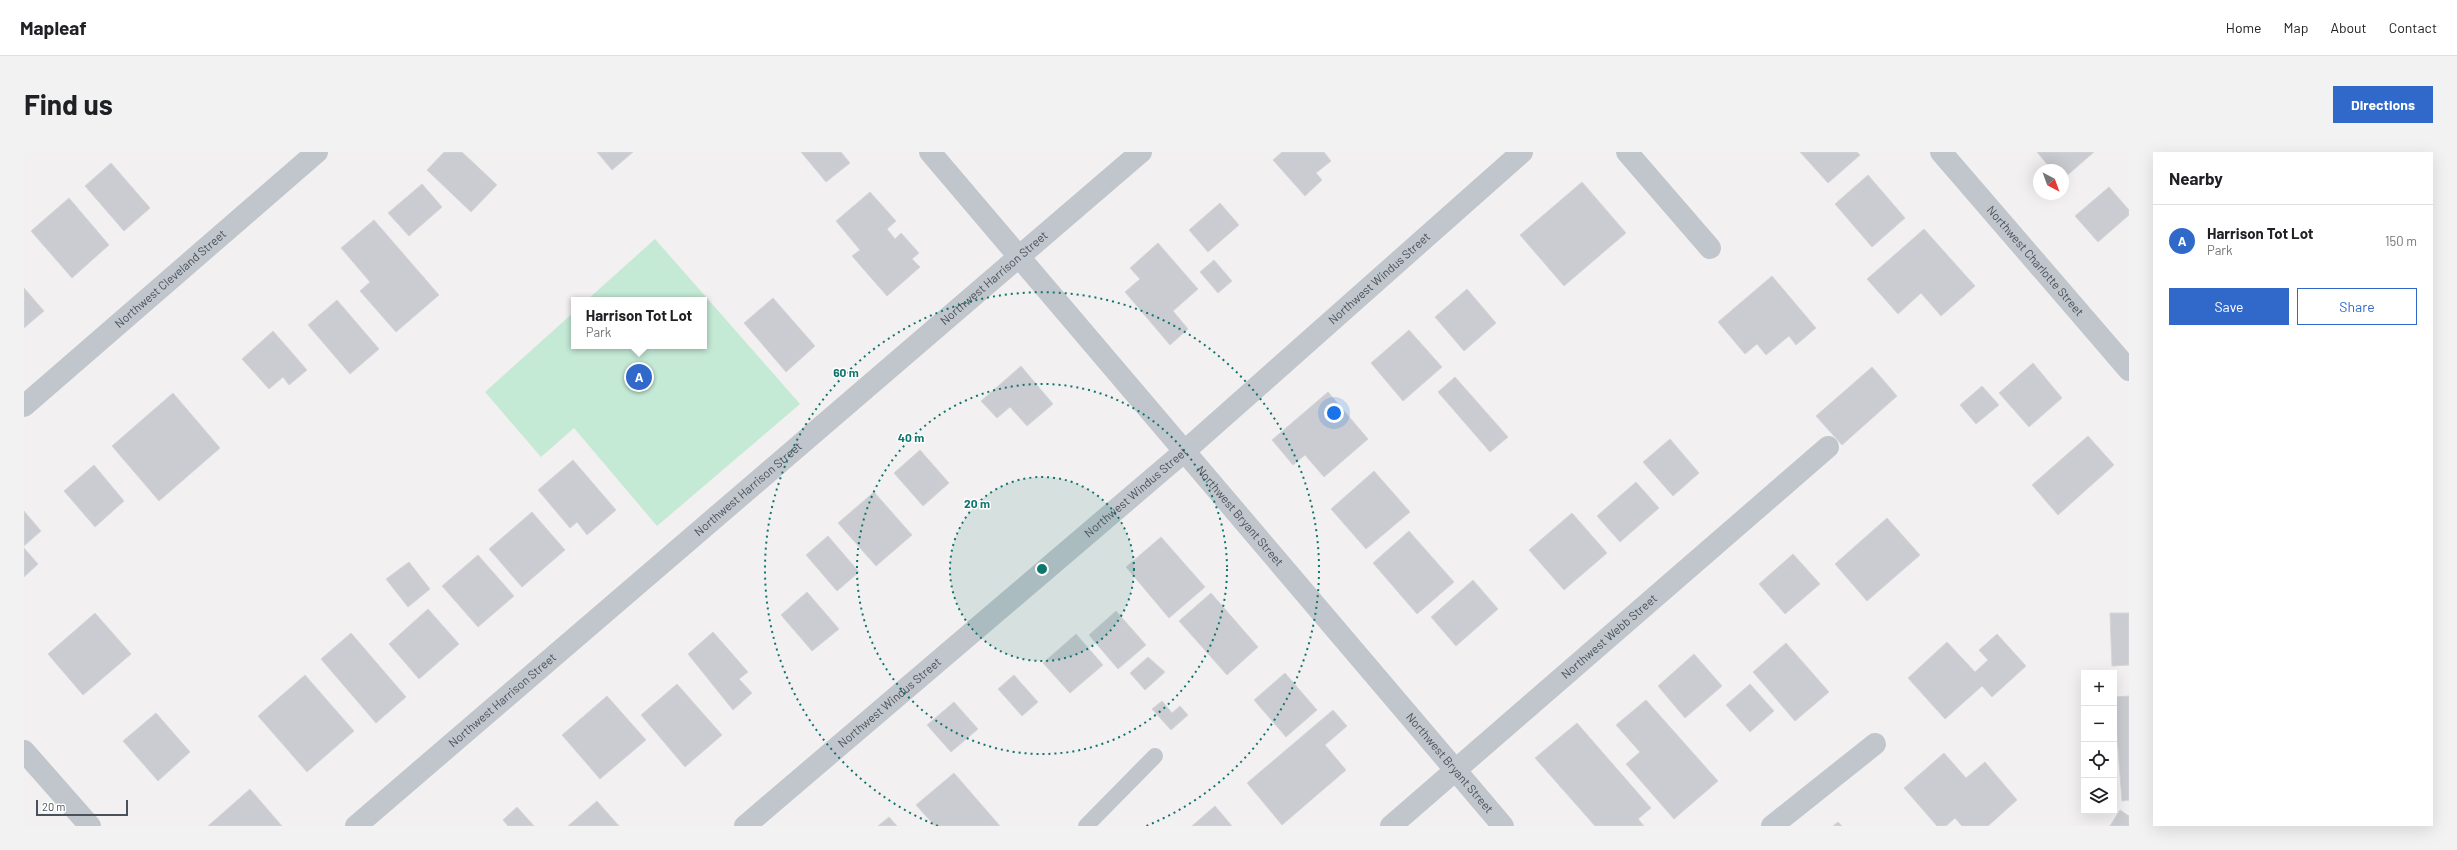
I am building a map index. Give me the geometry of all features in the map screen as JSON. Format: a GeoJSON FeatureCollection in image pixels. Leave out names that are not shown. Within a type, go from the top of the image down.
{"type":"FeatureCollection","features":[{"type":"Feature","properties":{"kind":"street","name":"Northwest Cleveland Street"},"geometry":{"type":"LineString","coordinates":[[24,406],[317,152]]}},
{"type":"Feature","properties":{"kind":"street","name":"Northwest Bryant Street"},"geometry":{"type":"LineString","coordinates":[[930,152],[1186,450],[1503,826]]}},
{"type":"Feature","properties":{"kind":"street","name":"Northwest Harrison Street"},"geometry":{"type":"LineString","coordinates":[[356,826],[1021,257],[1141,152]]}},
{"type":"Feature","properties":{"kind":"street","name":"Northwest Windus Street"},"geometry":{"type":"LineString","coordinates":[[745,826],[1186,450],[1522,152]]}},
{"type":"Feature","properties":{"kind":"street"},"geometry":{"type":"LineString","coordinates":[[1627,152],[1710,248]]}},
{"type":"Feature","properties":{"kind":"street","name":"Northwest Charlotte Street"},"geometry":{"type":"LineString","coordinates":[[1941,152],[2129,370]]}},
{"type":"Feature","properties":{"kind":"street","name":"Northwest Webb Street"},"geometry":{"type":"LineString","coordinates":[[1391,826],[1828,447]]}},
{"type":"Feature","properties":{"kind":"street"},"geometry":{"type":"LineString","coordinates":[[1772,826],[1875,744]]}},
{"type":"Feature","properties":{"kind":"street"},"geometry":{"type":"LineString","coordinates":[[24,751],[90,826]]}},
{"type":"Feature","properties":{"kind":"lane"},"geometry":{"type":"LineString","coordinates":[[1086,826],[1154,756]]}},
{"type":"Feature","properties":{"kind":"green space"},"geometry":{"type":"Polygon","coordinates":[[[655,239],[706,297],[590,297],[655,239]]]}},
{"type":"Feature","properties":{"kind":"green space"},"geometry":{"type":"Polygon","coordinates":[[[707,298],[800,404],[657,526],[574,428],[541,457],[485,392],[571,315],[571,349],[707,349],[707,298]]]}},
{"type":"Feature","properties":{"kind":"building"},"geometry":{"type":"Polygon","coordinates":[[[444,152],[462,152],[497,185],[471,212],[427,170],[444,152]]]}},
{"type":"Feature","properties":{"kind":"building"},"geometry":{"type":"Polygon","coordinates":[[[597,152],[633,152],[612,170],[597,152]]]}},
{"type":"Feature","properties":{"kind":"building"},"geometry":{"type":"Polygon","coordinates":[[[801,152],[841,152],[850,163],[826,182],[801,152]]]}},
{"type":"Feature","properties":{"kind":"building"},"geometry":{"type":"Polygon","coordinates":[[[1282,152],[1324,152],[1331,161],[1316,173],[1322,180],[1305,196],[1273,160],[1282,152]]]}},
{"type":"Feature","properties":{"kind":"building"},"geometry":{"type":"Polygon","coordinates":[[[1800,152],[1857,152],[1860,155],[1828,183],[1800,152]]]}},
{"type":"Feature","properties":{"kind":"building"},"geometry":{"type":"Polygon","coordinates":[[[2037,152],[2094,152],[2069,174],[2069,164],[2047,164],[2037,152]]]}},
{"type":"Feature","properties":{"kind":"building"},"geometry":{"type":"Polygon","coordinates":[[[111,163],[150,208],[124,231],[85,186],[111,163]]]}},
{"type":"Feature","properties":{"kind":"building"},"geometry":{"type":"Polygon","coordinates":[[[1868,175],[1905,218],[1872,247],[1835,204],[1868,175]]]}},
{"type":"Feature","properties":{"kind":"building"},"geometry":{"type":"Polygon","coordinates":[[[1582,182],[1626,233],[1564,286],[1520,235],[1582,182]]]}},
{"type":"Feature","properties":{"kind":"building"},"geometry":{"type":"Polygon","coordinates":[[[422,184],[442,207],[409,236],[388,213],[422,184]]]}},
{"type":"Feature","properties":{"kind":"building"},"geometry":{"type":"Polygon","coordinates":[[[2109,187],[2129,210],[2129,215],[2098,242],[2075,216],[2109,187]]]}},
{"type":"Feature","properties":{"kind":"building"},"geometry":{"type":"Polygon","coordinates":[[[870,192],[896,221],[887,229],[895,239],[901,233],[919,253],[912,259],[920,267],[887,296],[852,256],[860,250],[836,221],[870,192]]]}},
{"type":"Feature","properties":{"kind":"building"},"geometry":{"type":"Polygon","coordinates":[[[69,198],[109,245],[72,278],[31,231],[69,198]]]}},
{"type":"Feature","properties":{"kind":"building"},"geometry":{"type":"Polygon","coordinates":[[[1220,203],[1239,225],[1208,252],[1189,230],[1220,203]]]}},
{"type":"Feature","properties":{"kind":"building"},"geometry":{"type":"Polygon","coordinates":[[[374,220],[439,295],[396,332],[360,291],[370,282],[341,248],[374,220]]]}},
{"type":"Feature","properties":{"kind":"building"},"geometry":{"type":"Polygon","coordinates":[[[1924,229],[1975,286],[1941,316],[1921,293],[1898,314],[1867,279],[1924,229]]]}},
{"type":"Feature","properties":{"kind":"building"},"geometry":{"type":"Polygon","coordinates":[[[1158,243],[1198,289],[1173,311],[1188,329],[1170,345],[1125,292],[1140,279],[1130,268],[1158,243]]]}},
{"type":"Feature","properties":{"kind":"building"},"geometry":{"type":"Polygon","coordinates":[[[1214,260],[1232,281],[1218,293],[1200,272],[1214,260]]]}},
{"type":"Feature","properties":{"kind":"building"},"geometry":{"type":"Polygon","coordinates":[[[1772,276],[1816,328],[1796,345],[1789,336],[1766,355],[1757,344],[1745,354],[1718,322],[1772,276]]]}},
{"type":"Feature","properties":{"kind":"building"},"geometry":{"type":"Polygon","coordinates":[[[24,288],[44,311],[24,328],[24,288]]]}},
{"type":"Feature","properties":{"kind":"building"},"geometry":{"type":"Polygon","coordinates":[[[1467,289],[1496,323],[1464,351],[1435,317],[1467,289]]]}},
{"type":"Feature","properties":{"kind":"building"},"geometry":{"type":"Polygon","coordinates":[[[773,298],[815,346],[786,372],[744,323],[773,298]]]}},
{"type":"Feature","properties":{"kind":"building"},"geometry":{"type":"Polygon","coordinates":[[[337,300],[379,349],[350,374],[308,325],[337,300]]]}},
{"type":"Feature","properties":{"kind":"building"},"geometry":{"type":"Polygon","coordinates":[[[1409,330],[1442,367],[1403,401],[1371,363],[1409,330]]]}},
{"type":"Feature","properties":{"kind":"building"},"geometry":{"type":"Polygon","coordinates":[[[273,331],[307,370],[289,385],[283,377],[269,389],[242,359],[273,331]]]}},
{"type":"Feature","properties":{"kind":"building"},"geometry":{"type":"Polygon","coordinates":[[[2033,363],[2062,398],[2029,427],[1999,393],[2033,363]]]}},
{"type":"Feature","properties":{"kind":"building"},"geometry":{"type":"Polygon","coordinates":[[[1021,366],[1053,404],[1027,426],[1010,407],[997,418],[981,401],[1021,366]]]}},
{"type":"Feature","properties":{"kind":"building"},"geometry":{"type":"Polygon","coordinates":[[[1872,367],[1897,396],[1842,445],[1816,416],[1872,367]]]}},
{"type":"Feature","properties":{"kind":"building"},"geometry":{"type":"Polygon","coordinates":[[[1455,377],[1508,437],[1490,452],[1438,392],[1455,377]]]}},
{"type":"Feature","properties":{"kind":"building"},"geometry":{"type":"Polygon","coordinates":[[[1982,386],[1999,405],[1976,424],[1960,405],[1982,386]]]}},
{"type":"Feature","properties":{"kind":"building"},"geometry":{"type":"Polygon","coordinates":[[[1328,392],[1368,439],[1324,477],[1305,455],[1293,465],[1272,440],[1328,392]]]}},
{"type":"Feature","properties":{"kind":"building"},"geometry":{"type":"Polygon","coordinates":[[[173,393],[220,448],[159,501],[112,446],[173,393]]]}},
{"type":"Feature","properties":{"kind":"building"},"geometry":{"type":"Polygon","coordinates":[[[2088,436],[2114,465],[2058,515],[2032,485],[2088,436]]]}},
{"type":"Feature","properties":{"kind":"building"},"geometry":{"type":"Polygon","coordinates":[[[1670,439],[1699,473],[1673,496],[1643,462],[1670,439]]]}},
{"type":"Feature","properties":{"kind":"building"},"geometry":{"type":"Polygon","coordinates":[[[920,450],[949,483],[923,506],[894,473],[920,450]]]}},
{"type":"Feature","properties":{"kind":"building"},"geometry":{"type":"Polygon","coordinates":[[[573,460],[616,510],[587,535],[577,522],[570,528],[538,490],[573,460]]]}},
{"type":"Feature","properties":{"kind":"building"},"geometry":{"type":"Polygon","coordinates":[[[94,465],[124,501],[95,527],[64,491],[94,465]]]}},
{"type":"Feature","properties":{"kind":"building"},"geometry":{"type":"Polygon","coordinates":[[[1374,471],[1410,512],[1366,549],[1331,509],[1374,471]]]}},
{"type":"Feature","properties":{"kind":"building"},"geometry":{"type":"Polygon","coordinates":[[[1636,482],[1659,508],[1620,542],[1597,516],[1636,482]]]}},
{"type":"Feature","properties":{"kind":"building"},"geometry":{"type":"Polygon","coordinates":[[[874,492],[912,535],[876,566],[838,523],[874,492]]]}},
{"type":"Feature","properties":{"kind":"building"},"geometry":{"type":"Polygon","coordinates":[[[24,511],[41,531],[24,546],[24,511]]]}},
{"type":"Feature","properties":{"kind":"building"},"geometry":{"type":"Polygon","coordinates":[[[532,512],[565,550],[522,587],[489,549],[532,512]]]}},
{"type":"Feature","properties":{"kind":"building"},"geometry":{"type":"Polygon","coordinates":[[[1572,513],[1607,553],[1564,590],[1529,550],[1572,513]]]}},
{"type":"Feature","properties":{"kind":"building"},"geometry":{"type":"Polygon","coordinates":[[[1887,518],[1920,555],[1867,601],[1835,564],[1887,518]]]}},
{"type":"Feature","properties":{"kind":"building"},"geometry":{"type":"Polygon","coordinates":[[[1409,531],[1454,582],[1417,614],[1373,563],[1409,531]]]}},
{"type":"Feature","properties":{"kind":"building"},"geometry":{"type":"Polygon","coordinates":[[[828,536],[859,572],[837,591],[806,555],[828,536]]]}},
{"type":"Feature","properties":{"kind":"building"},"geometry":{"type":"Polygon","coordinates":[[[1161,537],[1205,587],[1169,618],[1126,567],[1161,537]]]}},
{"type":"Feature","properties":{"kind":"building"},"geometry":{"type":"Polygon","coordinates":[[[24,548],[38,564],[24,577],[24,548]]]}},
{"type":"Feature","properties":{"kind":"building"},"geometry":{"type":"Polygon","coordinates":[[[1793,554],[1820,584],[1785,614],[1759,584],[1793,554]]]}},
{"type":"Feature","properties":{"kind":"building"},"geometry":{"type":"Polygon","coordinates":[[[478,555],[514,596],[478,627],[442,586],[478,555]]]}},
{"type":"Feature","properties":{"kind":"building"},"geometry":{"type":"Polygon","coordinates":[[[409,562],[430,589],[408,607],[386,579],[409,562]]]}},
{"type":"Feature","properties":{"kind":"building"},"geometry":{"type":"Polygon","coordinates":[[[1473,580],[1498,609],[1456,646],[1431,617],[1473,580]]]}},
{"type":"Feature","properties":{"kind":"building"},"geometry":{"type":"Polygon","coordinates":[[[807,592],[839,629],[812,651],[781,615],[807,592]]]}},
{"type":"Feature","properties":{"kind":"building"},"geometry":{"type":"Polygon","coordinates":[[[1211,593],[1258,647],[1227,675],[1179,621],[1211,593]]]}},
{"type":"Feature","properties":{"kind":"building"},"geometry":{"type":"Polygon","coordinates":[[[428,609],[459,644],[419,679],[389,644],[428,609]]]}},
{"type":"Feature","properties":{"kind":"building"},"geometry":{"type":"Polygon","coordinates":[[[1116,611],[1146,645],[1118,669],[1089,635],[1116,611]]]}},
{"type":"Feature","properties":{"kind":"building"},"geometry":{"type":"Polygon","coordinates":[[[95,613],[131,654],[83,695],[48,654],[95,613]]]}},
{"type":"Feature","properties":{"kind":"building"},"geometry":{"type":"Polygon","coordinates":[[[2110,613],[2129,613],[2129,665],[2112,666],[2110,613]]]}},
{"type":"Feature","properties":{"kind":"building"},"geometry":{"type":"Polygon","coordinates":[[[713,632],[748,672],[739,679],[752,693],[733,710],[688,654],[713,632]]]}},
{"type":"Feature","properties":{"kind":"building"},"geometry":{"type":"Polygon","coordinates":[[[351,633],[406,697],[376,723],[321,659],[351,633]]]}},
{"type":"Feature","properties":{"kind":"building"},"geometry":{"type":"Polygon","coordinates":[[[1076,634],[1103,665],[1070,693],[1043,663],[1076,634]]]}},
{"type":"Feature","properties":{"kind":"building"},"geometry":{"type":"Polygon","coordinates":[[[1997,634],[2026,666],[1992,697],[1982,686],[1945,719],[1908,678],[1947,642],[1975,672],[1988,660],[1979,650],[1997,634]]]}},
{"type":"Feature","properties":{"kind":"building"},"geometry":{"type":"Polygon","coordinates":[[[1786,643],[1829,692],[1795,721],[1753,672],[1786,643]]]}},
{"type":"Feature","properties":{"kind":"building"},"geometry":{"type":"Polygon","coordinates":[[[1694,654],[1722,686],[1685,718],[1658,686],[1694,654]]]}},
{"type":"Feature","properties":{"kind":"building"},"geometry":{"type":"Polygon","coordinates":[[[1148,657],[1165,672],[1145,690],[1130,673],[1148,657]]]}},
{"type":"Feature","properties":{"kind":"building"},"geometry":{"type":"Polygon","coordinates":[[[1285,673],[1317,710],[1286,737],[1254,700],[1285,673]]]}},
{"type":"Feature","properties":{"kind":"building"},"geometry":{"type":"Polygon","coordinates":[[[305,675],[354,731],[307,772],[258,716],[305,675]]]}},
{"type":"Feature","properties":{"kind":"building"},"geometry":{"type":"Polygon","coordinates":[[[1014,675],[1038,702],[1022,716],[998,689],[1014,675]]]}},
{"type":"Feature","properties":{"kind":"building"},"geometry":{"type":"Polygon","coordinates":[[[677,684],[722,735],[685,767],[641,715],[677,684]]]}},
{"type":"Feature","properties":{"kind":"building"},"geometry":{"type":"Polygon","coordinates":[[[1750,684],[1774,711],[1750,732],[1726,705],[1750,684]]]}},
{"type":"Feature","properties":{"kind":"building"},"geometry":{"type":"Polygon","coordinates":[[[607,696],[646,740],[600,779],[562,735],[607,696]]]}},
{"type":"Feature","properties":{"kind":"building"},"geometry":{"type":"Polygon","coordinates":[[[2129,696],[2129,800],[2122,801],[2117,736],[2117,697],[2129,696]]]}},
{"type":"Feature","properties":{"kind":"building"},"geometry":{"type":"Polygon","coordinates":[[[1646,700],[1718,781],[1674,819],[1626,764],[1640,752],[1616,725],[1646,700]]]}},
{"type":"Feature","properties":{"kind":"building"},"geometry":{"type":"Polygon","coordinates":[[[1162,701],[1172,713],[1180,706],[1188,715],[1171,730],[1152,709],[1162,701]]]}},
{"type":"Feature","properties":{"kind":"building"},"geometry":{"type":"Polygon","coordinates":[[[954,702],[978,729],[951,752],[927,725],[954,702]]]}},
{"type":"Feature","properties":{"kind":"building"},"geometry":{"type":"Polygon","coordinates":[[[1333,710],[1347,726],[1325,745],[1346,770],[1282,825],[1247,783],[1333,710]]]}},
{"type":"Feature","properties":{"kind":"building"},"geometry":{"type":"Polygon","coordinates":[[[156,713],[190,752],[158,781],[123,741],[156,713]]]}},
{"type":"Feature","properties":{"kind":"building"},"geometry":{"type":"Polygon","coordinates":[[[1577,723],[1651,808],[1638,819],[1644,826],[1595,826],[1535,758],[1577,723]]]}},
{"type":"Feature","properties":{"kind":"building"},"geometry":{"type":"Polygon","coordinates":[[[1944,753],[1966,778],[1985,762],[2017,800],[1988,826],[1962,826],[1955,818],[1946,826],[1937,826],[1904,788],[1944,753]]]}},
{"type":"Feature","properties":{"kind":"building"},"geometry":{"type":"Polygon","coordinates":[[[954,773],[1000,826],[935,826],[916,805],[954,773]]]}},
{"type":"Feature","properties":{"kind":"building"},"geometry":{"type":"Polygon","coordinates":[[[250,789],[282,826],[208,826],[250,789]]]}},
{"type":"Feature","properties":{"kind":"building"},"geometry":{"type":"Polygon","coordinates":[[[597,801],[619,826],[568,826],[597,801]]]}},
{"type":"Feature","properties":{"kind":"building"},"geometry":{"type":"Polygon","coordinates":[[[1215,806],[1232,826],[1192,826],[1215,806]]]}},
{"type":"Feature","properties":{"kind":"building"},"geometry":{"type":"Polygon","coordinates":[[[517,807],[534,826],[508,826],[503,820],[517,807]]]}},
{"type":"Feature","properties":{"kind":"building"},"geometry":{"type":"Polygon","coordinates":[[[2120,810],[2129,816],[2129,826],[2110,826],[2120,810]]]}},
{"type":"Feature","properties":{"kind":"building"},"geometry":{"type":"Polygon","coordinates":[[[889,817],[897,826],[878,826],[889,817]]]}},
{"type":"Feature","properties":{"kind":"building"},"geometry":{"type":"Polygon","coordinates":[[[1838,822],[1842,826],[1833,826],[1838,822]]]}},
{"type":"Feature","properties":{"kind":"place","name":"Harrison Tot Lot"},"geometry":{"type":"Point","coordinates":[639,377]}}]}
